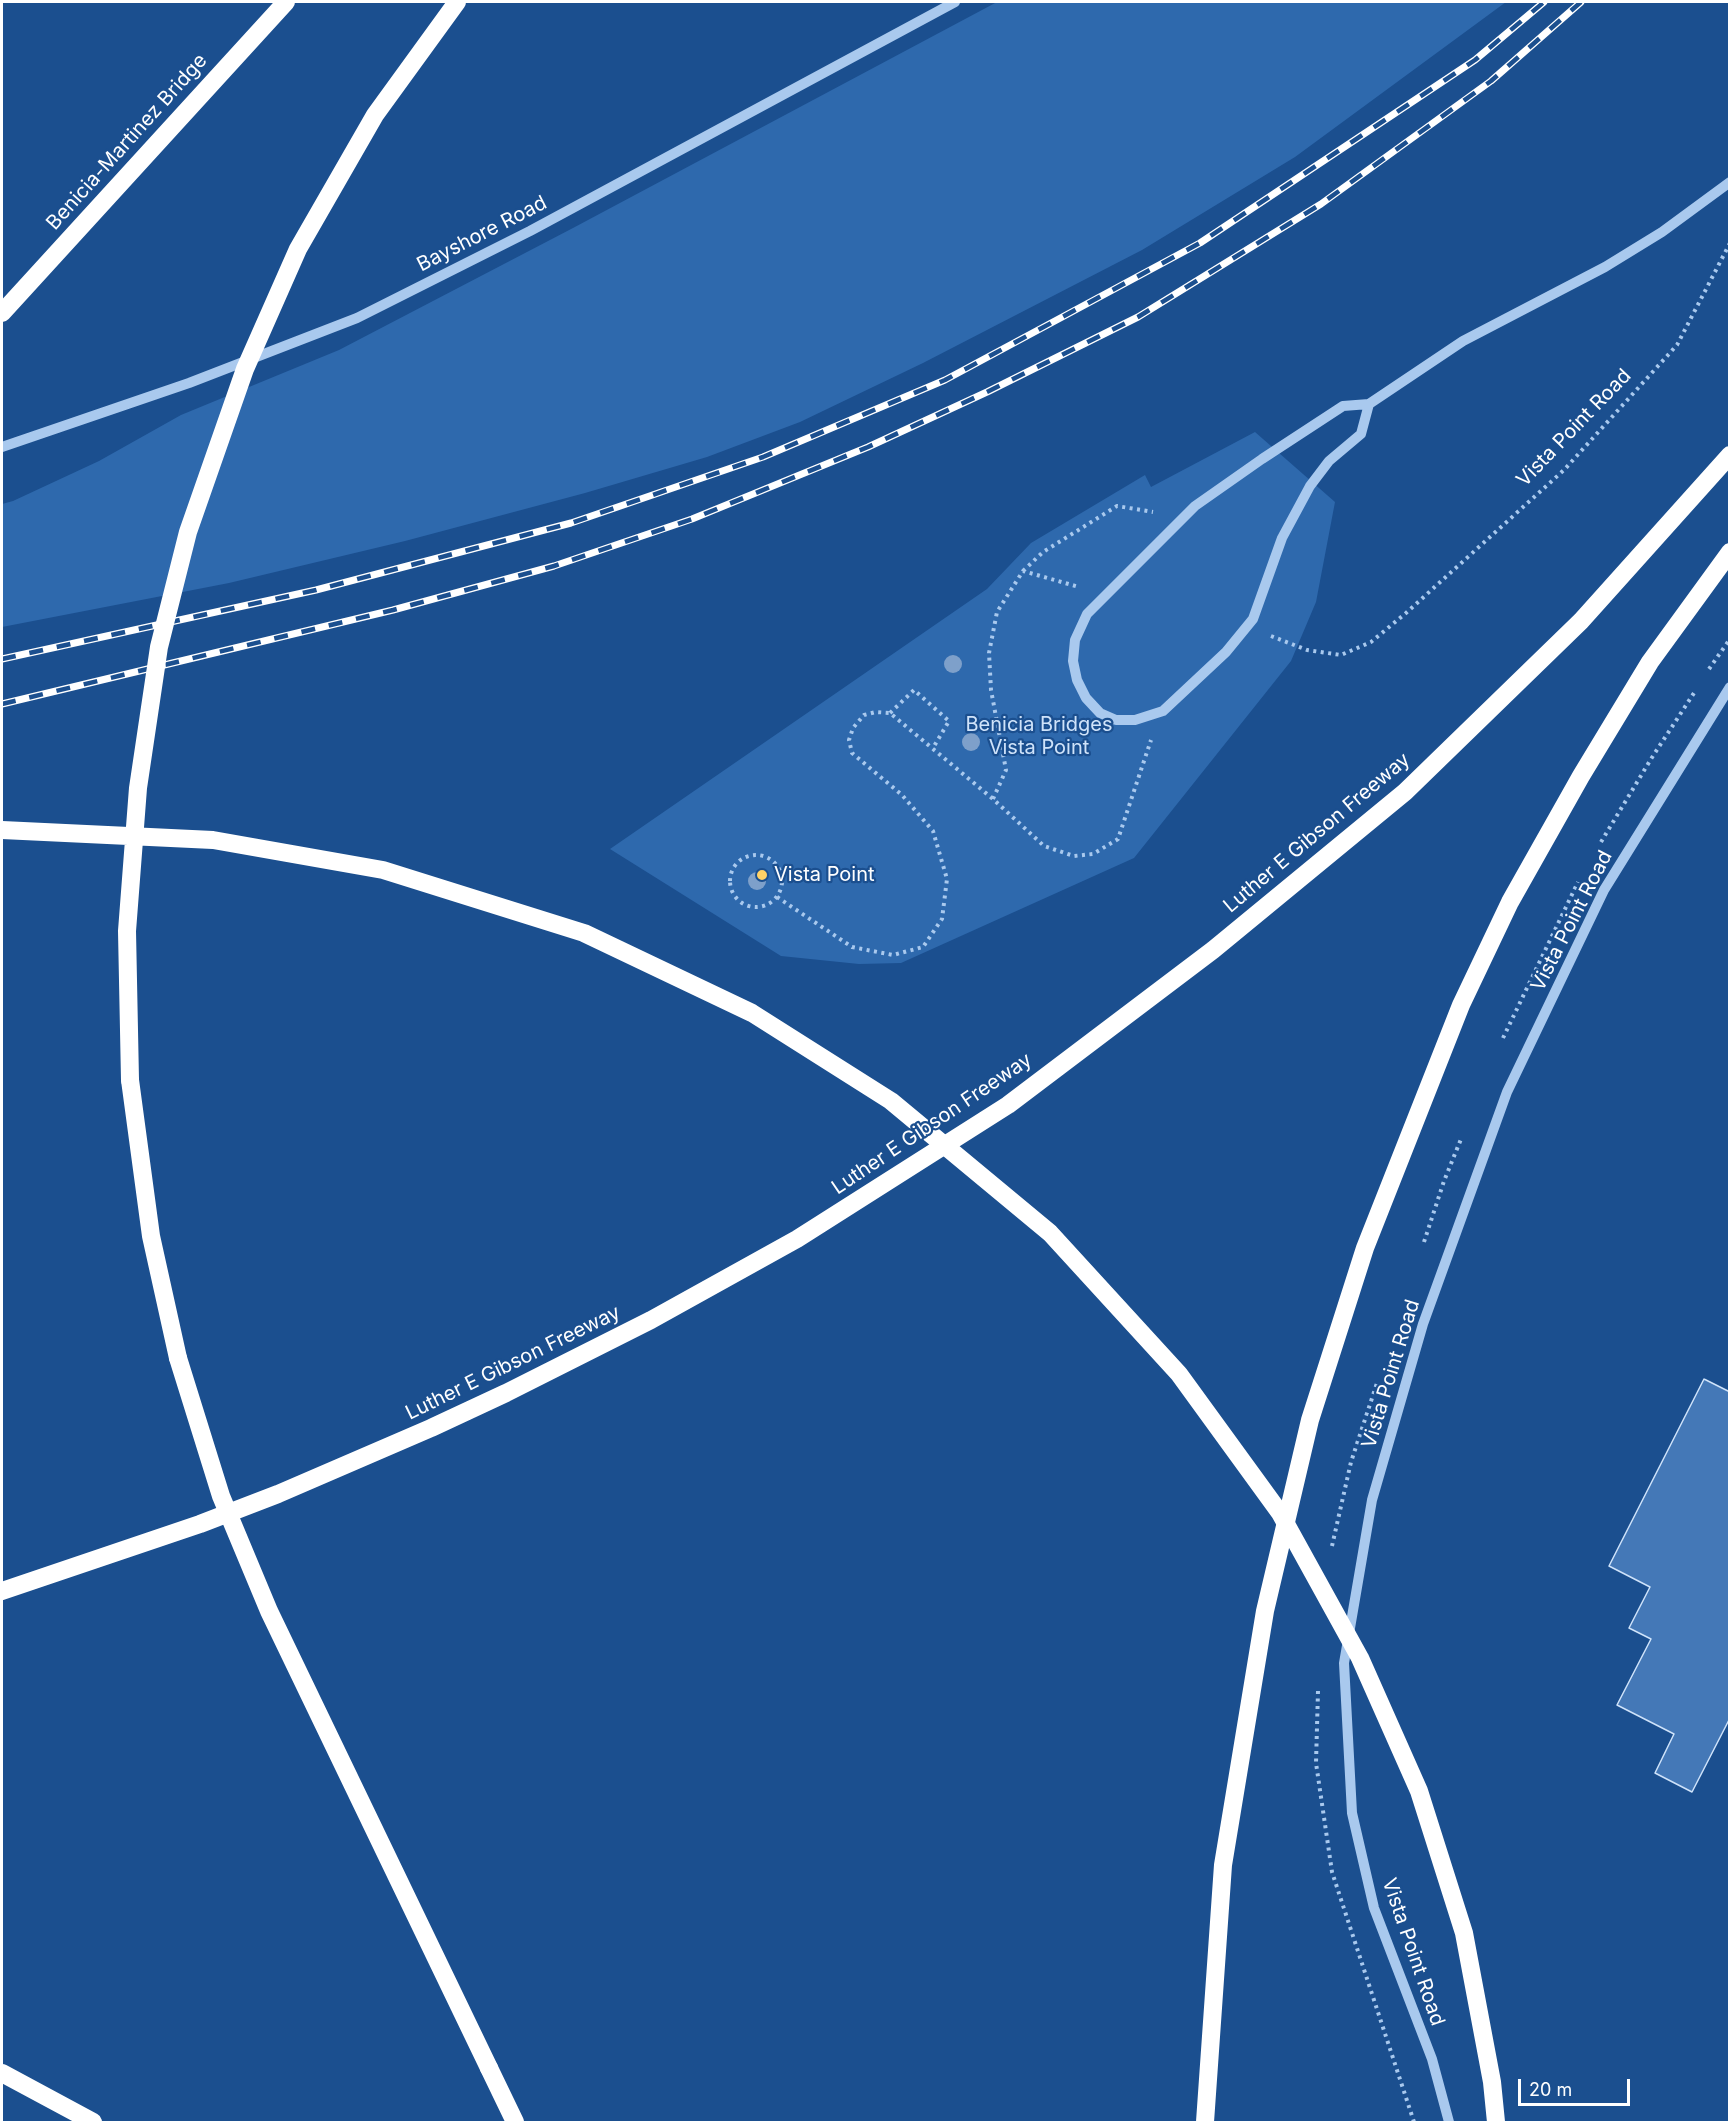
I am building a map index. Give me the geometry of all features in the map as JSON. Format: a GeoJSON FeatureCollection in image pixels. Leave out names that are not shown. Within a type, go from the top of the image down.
{"type":"FeatureCollection","features":[{"type":"Feature","properties":{"kind":"highway","name":"Benicia-Martinez Bridge"},"geometry":{"type":"LineString","coordinates":[[2,313],[286,2]]}},
{"type":"Feature","properties":{"kind":"highway"},"geometry":{"type":"LineString","coordinates":[[457,2],[375,115],[298,249],[245,369],[188,532],[159,647],[138,788],[126,931],[130,1080],[151,1236],[178,1358],[221,1496],[269,1611],[515,2122]]}},
{"type":"Feature","properties":{"kind":"highway","name":"Luther E Gibson Freeway"},"geometry":{"type":"LineString","coordinates":[[2,1591],[200,1524],[278,1494],[506,1393],[651,1320],[797,1239],[1008,1105],[1213,950],[1405,792],[1581,621],[1730,455]]}},
{"type":"Feature","properties":{"kind":"highway"},"geometry":{"type":"LineString","coordinates":[[1205,2122],[1223,1865],[1265,1611],[1310,1420],[1365,1248],[1461,1005],[1510,902],[1581,776],[1650,662],[1730,552]]}},
{"type":"Feature","properties":{"kind":"highway"},"geometry":{"type":"LineString","coordinates":[[2,830],[213,840],[383,870],[584,933],[752,1013],[891,1101],[1050,1233],[1185,1383],[1280,1513],[1359,1658],[1419,1791],[1464,1933],[1492,2082],[1496,2122]]}},
{"type":"Feature","properties":{"kind":"highway"},"geometry":{"type":"LineString","coordinates":[[2,2073],[93,2122]]}},
{"type":"Feature","properties":{"kind":"street","name":"Bayshore Road"},"geometry":{"type":"LineString","coordinates":[[2,447],[189,383],[357,318],[530,231],[955,2]]}},
{"type":"Feature","properties":{"kind":"street"},"geometry":{"type":"LineString","coordinates":[[1370,404],[1360,434],[1329,461],[1310,486],[1282,538],[1253,620],[1226,652],[1161,711],[1135,720],[1116,720],[1100,713],[1086,698],[1077,680],[1073,661],[1075,640],[1087,614],[1195,506],[1343,406],[1370,404],[1463,341],[1605,267],[1653,238],[1730,182]]}},
{"type":"Feature","properties":{"kind":"street","name":"Vista Point Road"},"geometry":{"type":"LineString","coordinates":[[1449,2122],[1432,2059],[1374,1908],[1352,1814],[1344,1663],[1372,1500],[1423,1324],[1507,1092],[1604,890],[1730,687]]}},
{"type":"Feature","properties":{"kind":"path","name":"Vista Point Road"},"geometry":{"type":"LineString","coordinates":[[1253,620],[1273,638],[1307,650],[1341,655],[1371,642],[1433,590],[1564,470],[1677,345],[1730,243]]}},
{"type":"Feature","properties":{"kind":"path"},"geometry":{"type":"LineString","coordinates":[[993,799],[1006,770],[991,690],[989,653],[997,612],[1023,571],[1043,552],[1117,506],[1184,517]]}},
{"type":"Feature","properties":{"kind":"path"},"geometry":{"type":"LineString","coordinates":[[1023,571],[1106,595]]}},
{"type":"Feature","properties":{"kind":"path"},"geometry":{"type":"LineString","coordinates":[[1703,679],[1730,639]]}},
{"type":"Feature","properties":{"kind":"path"},"geometry":{"type":"LineString","coordinates":[[1599,845],[1697,689]]}},
{"type":"Feature","properties":{"kind":"path"},"geometry":{"type":"LineString","coordinates":[[891,713],[914,690],[950,721],[933,748]]}},
{"type":"Feature","properties":{"kind":"path"},"geometry":{"type":"LineString","coordinates":[[777,897],[852,947],[893,955],[922,946],[942,919],[947,879],[933,831],[902,795],[852,753],[849,740],[853,728],[864,714],[891,713],[993,799],[1044,846],[1074,856],[1093,854],[1118,839],[1161,711]]}},
{"type":"Feature","properties":{"kind":"path"},"geometry":{"type":"LineString","coordinates":[[748,856],[766,857],[773,861],[782,874],[777,897],[762,907],[753,907],[737,900],[730,883],[734,866],[748,856]]}},
{"type":"Feature","properties":{"kind":"path"},"geometry":{"type":"LineString","coordinates":[[1501,1041],[1582,874]]}},
{"type":"Feature","properties":{"kind":"path"},"geometry":{"type":"LineString","coordinates":[[1421,1248],[1461,1138]]}},
{"type":"Feature","properties":{"kind":"path"},"geometry":{"type":"LineString","coordinates":[[1330,1556],[1351,1462],[1381,1372]]}},
{"type":"Feature","properties":{"kind":"path"},"geometry":{"type":"LineString","coordinates":[[1318,1679],[1316,1763],[1332,1872],[1414,2122]]}},
{"type":"Feature","properties":{"kind":"green space"},"geometry":{"type":"Polygon","coordinates":[[[997,2],[1506,2],[1295,157],[1142,250],[923,363],[800,422],[707,457],[585,493],[405,541],[229,583],[2,627],[2,504],[99,461],[181,415],[339,350],[997,2]]]}},
{"type":"Feature","properties":{"kind":"green space","name":"Benicia Bridges Vista Point"},"geometry":{"type":"Polygon","coordinates":[[[1255,432],[1335,502],[1316,602],[1291,661],[1134,858],[901,963],[859,964],[781,956],[610,849],[987,589],[1031,543],[1145,475],[1151,487],[1255,432]]]}},
{"type":"Feature","properties":{"kind":"building"},"geometry":{"type":"Polygon","coordinates":[[[1704,1379],[1730,1392],[1730,1718],[1692,1792],[1655,1773],[1674,1734],[1617,1705],[1651,1639],[1629,1628],[1650,1587],[1609,1566],[1704,1379]]]}},
{"type":"Feature","properties":{"kind":"railway"},"geometry":{"type":"LineString","coordinates":[[2,659],[316,590],[571,523],[763,457],[945,380],[1200,243],[1475,60],[1544,2]]}},
{"type":"Feature","properties":{"kind":"railway"},"geometry":{"type":"LineString","coordinates":[[2,704],[393,610],[554,566],[692,519],[868,447],[987,392],[1138,317],[1321,204],[1491,81],[1581,2]]}},
{"type":"Feature","properties":{"kind":"place","name":"Vista Point"},"geometry":{"type":"Point","coordinates":[762,875]}}]}
